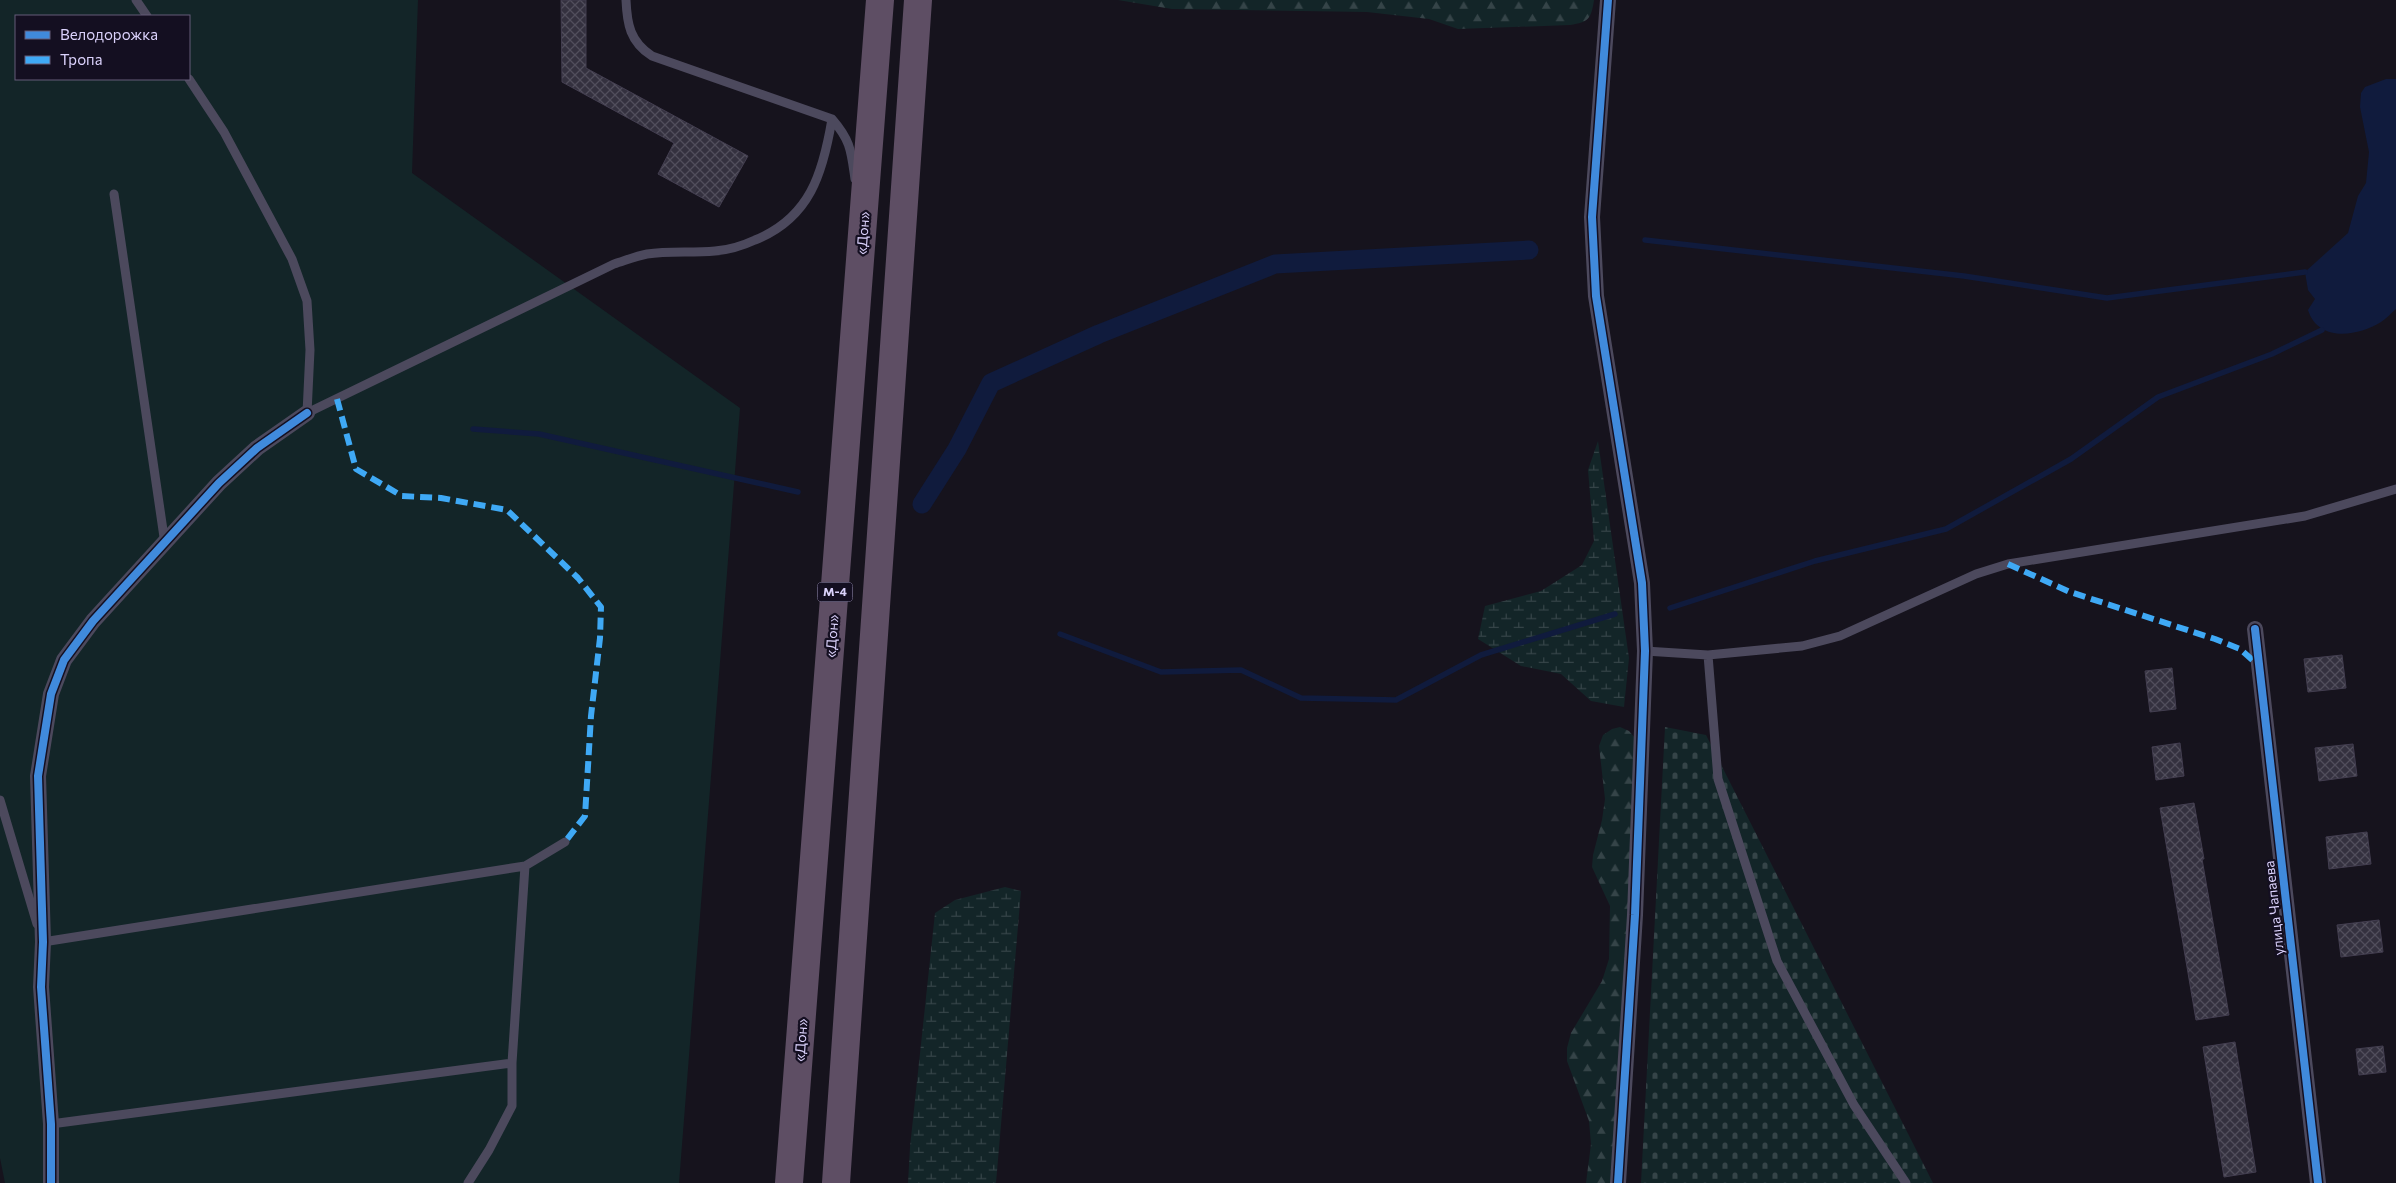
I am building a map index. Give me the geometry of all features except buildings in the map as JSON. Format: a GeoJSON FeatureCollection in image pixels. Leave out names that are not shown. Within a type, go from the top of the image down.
{"type":"FeatureCollection","features":[{"type":"Feature","properties":{"kind":"highway","name":"«Дон»"},"geometry":{"type":"LineString","coordinates":[[790,1183],[880,0]]}},
{"type":"Feature","properties":{"kind":"highway"},"geometry":{"type":"LineString","coordinates":[[836,1183],[918,0]]}},
{"type":"Feature","properties":{"kind":"street"},"geometry":{"type":"LineString","coordinates":[[1608,0],[1592,217],[1596,296],[1642,583],[1646,651],[1634,924],[1618,1183]]}},
{"type":"Feature","properties":{"kind":"street"},"geometry":{"type":"LineString","coordinates":[[51,1183],[51,1124],[41,987],[43,942],[38,776],[51,694],[64,660],[93,621],[219,483],[257,448],[307,413]]}},
{"type":"Feature","properties":{"kind":"street","name":"улица Чапаева"},"geometry":{"type":"LineString","coordinates":[[2255,629],[2318,1183]]}},
{"type":"Feature","properties":{"kind":"lane"},"geometry":{"type":"LineString","coordinates":[[136,0],[146,15]]}},
{"type":"Feature","properties":{"kind":"lane"},"geometry":{"type":"LineString","coordinates":[[626,0],[631,35],[641,48],[652,56],[832,119],[846,135],[851,150],[863,238]]}},
{"type":"Feature","properties":{"kind":"lane"},"geometry":{"type":"LineString","coordinates":[[190,80],[224,132],[292,259],[307,301],[310,350],[307,413],[614,264],[646,254],[717,251],[740,246],[770,234],[795,216],[814,188],[826,156],[832,119]]}},
{"type":"Feature","properties":{"kind":"lane"},"geometry":{"type":"LineString","coordinates":[[114,194],[165,544]]}},
{"type":"Feature","properties":{"kind":"lane"},"geometry":{"type":"LineString","coordinates":[[1646,651],[1708,655],[1802,646],[1840,636],[1976,574],[2008,564],[2305,516],[2396,489]]}},
{"type":"Feature","properties":{"kind":"lane"},"geometry":{"type":"LineString","coordinates":[[1708,655],[1718,779],[1778,961],[1854,1105],[1906,1183]]}},
{"type":"Feature","properties":{"kind":"lane"},"geometry":{"type":"LineString","coordinates":[[0,800],[43,942],[525,866],[565,842]]}},
{"type":"Feature","properties":{"kind":"lane"},"geometry":{"type":"LineString","coordinates":[[468,1183],[489,1150],[512,1106],[512,1063],[525,866]]}},
{"type":"Feature","properties":{"kind":"lane"},"geometry":{"type":"LineString","coordinates":[[51,1124],[512,1063]]}},
{"type":"Feature","properties":{"kind":"green space"},"geometry":{"type":"Polygon","coordinates":[[[0,0],[418,0],[412,173],[740,408],[679,1183],[5,1183],[0,1158],[0,0]]]}},
{"type":"Feature","properties":{"kind":"green space"},"geometry":{"type":"Polygon","coordinates":[[[1118,0],[1594,0],[1592,12],[1588,18],[1576,24],[1458,29],[1429,19],[1367,12],[1172,9],[1118,0]]]}},
{"type":"Feature","properties":{"kind":"green space"},"geometry":{"type":"Polygon","coordinates":[[[1598,441],[1629,658],[1624,707],[1591,701],[1561,674],[1521,666],[1478,639],[1485,606],[1541,591],[1582,565],[1594,541],[1588,470],[1598,441]]]}},
{"type":"Feature","properties":{"kind":"green space"},"geometry":{"type":"Polygon","coordinates":[[[1620,727],[1629,731],[1635,738],[1627,946],[1611,1183],[1586,1183],[1591,1144],[1589,1121],[1567,1061],[1567,1048],[1571,1033],[1602,981],[1609,959],[1610,906],[1592,867],[1605,799],[1599,746],[1603,735],[1612,729],[1620,727]]]}},
{"type":"Feature","properties":{"kind":"green space"},"geometry":{"type":"Polygon","coordinates":[[[1665,727],[1706,735],[1933,1183],[1641,1183],[1665,727]]]}},
{"type":"Feature","properties":{"kind":"green space"},"geometry":{"type":"Polygon","coordinates":[[[1005,887],[1021,891],[996,1183],[908,1183],[910,1147],[935,913],[955,900],[1005,887]]]}},
{"type":"Feature","properties":{"kind":"water"},"geometry":{"type":"Polygon","coordinates":[[[2386,79],[2396,79],[2396,309],[2381,322],[2361,331],[2339,334],[2329,332],[2313,320],[2308,310],[2315,299],[2308,290],[2305,272],[2348,233],[2358,196],[2366,183],[2369,152],[2360,107],[2361,93],[2365,87],[2386,79]]]}},
{"type":"Feature","properties":{"kind":"waterway"},"geometry":{"type":"LineString","coordinates":[[1645,240],[1964,276],[2107,298],[2305,272]]}},
{"type":"Feature","properties":{"kind":"waterway"},"geometry":{"type":"LineString","coordinates":[[922,504],[957,449],[991,383],[1099,334],[1275,264],[1529,250]]}},
{"type":"Feature","properties":{"kind":"waterway"},"geometry":{"type":"LineString","coordinates":[[1670,608],[1815,561],[1946,529],[2071,459],[2158,397],[2272,354],[2322,330]]}},
{"type":"Feature","properties":{"kind":"waterway"},"geometry":{"type":"LineString","coordinates":[[473,429],[539,434],[798,492]]}},
{"type":"Feature","properties":{"kind":"waterway"},"geometry":{"type":"LineString","coordinates":[[1060,634],[1161,672],[1241,670],[1301,698],[1396,700],[1481,655],[1615,614]]}},
{"type":"Feature","properties":{"kind":"marked path"},"geometry":{"type":"LineString","coordinates":[[337,399],[356,469],[402,496],[441,498],[507,510],[578,578],[601,607],[600,638],[591,716],[585,816],[565,842]]}},
{"type":"Feature","properties":{"kind":"marked path"},"geometry":{"type":"LineString","coordinates":[[2008,564],[2070,592],[2215,639],[2240,649],[2259,666]]}},
{"type":"Feature","properties":{"kind":"cycle path"},"geometry":{"type":"LineString","coordinates":[[1608,0],[1592,217],[1596,296],[1642,583],[1645,651],[1635,915],[1618,1183]]}},
{"type":"Feature","properties":{"kind":"cycle path"},"geometry":{"type":"LineString","coordinates":[[51,1183],[51,1124],[41,987],[43,942],[38,776],[51,694],[64,660],[93,621],[219,483],[257,448],[307,413]]}},
{"type":"Feature","properties":{"kind":"cycle path"},"geometry":{"type":"LineString","coordinates":[[2255,629],[2318,1183]]}}]}
